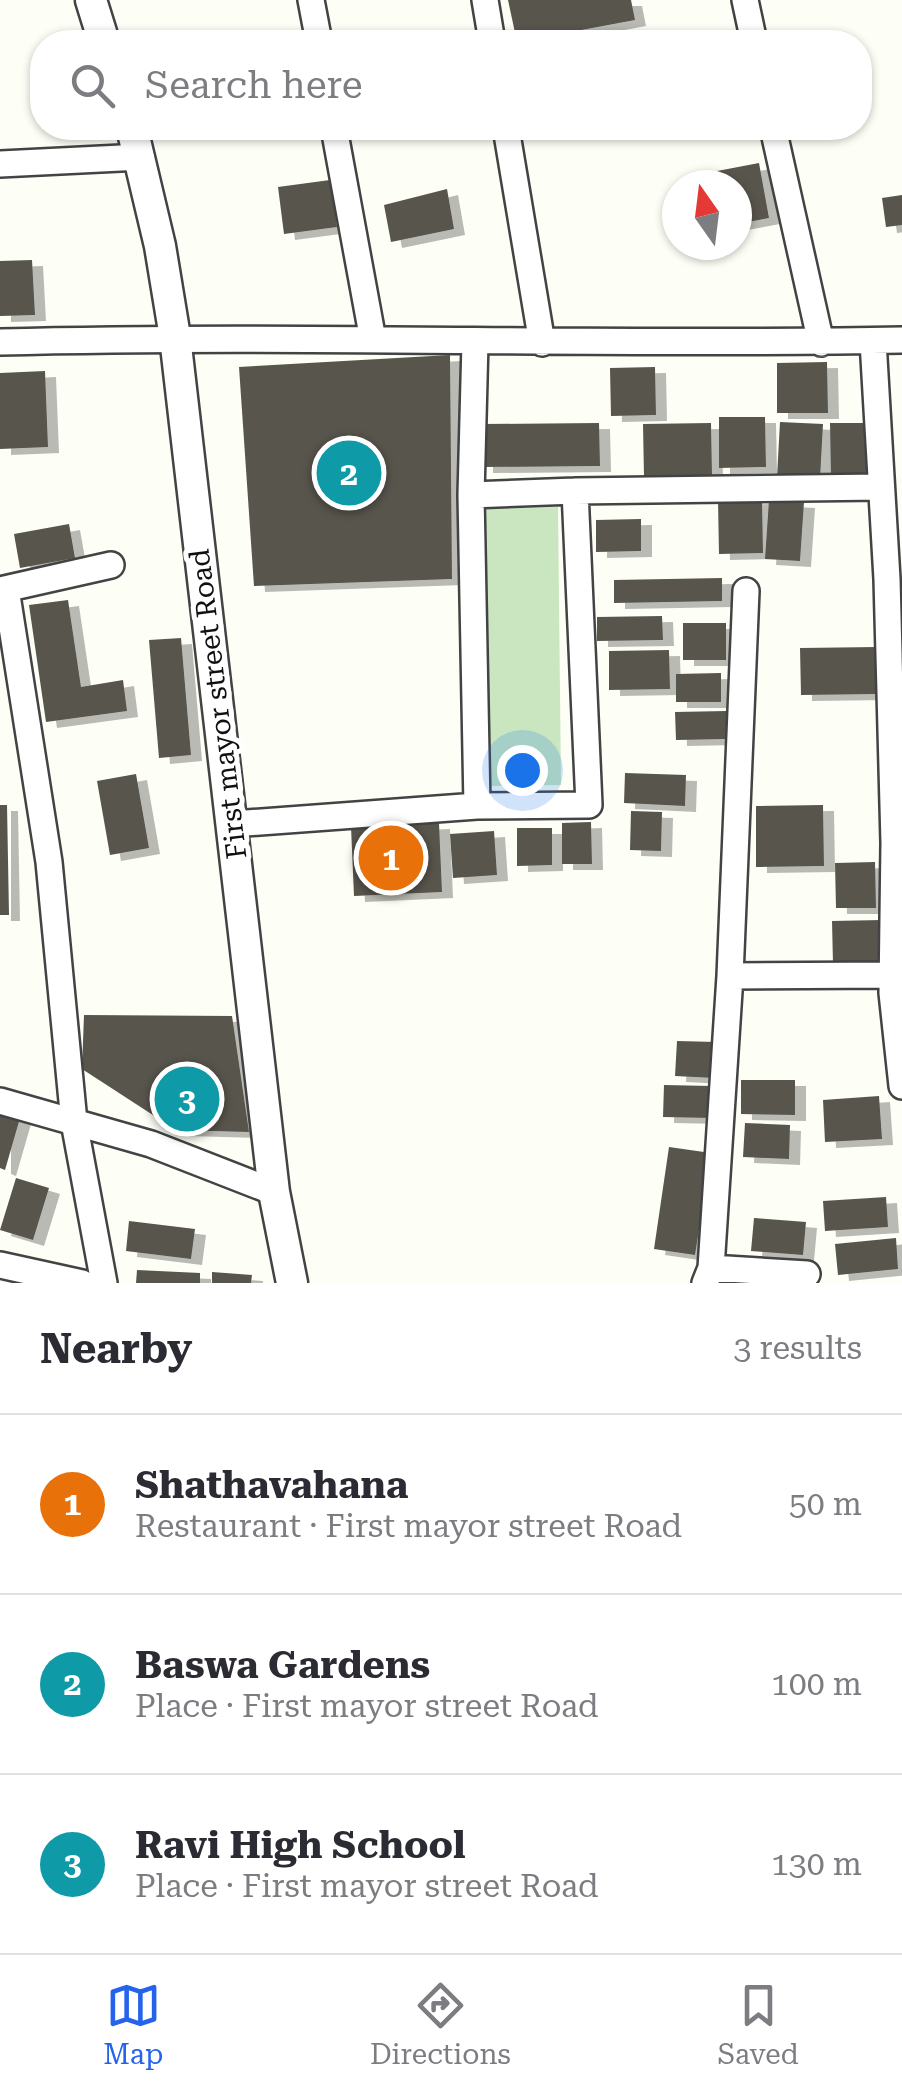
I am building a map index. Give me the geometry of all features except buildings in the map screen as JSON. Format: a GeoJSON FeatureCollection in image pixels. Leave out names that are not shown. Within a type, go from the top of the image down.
{"type":"FeatureCollection","features":[{"type":"Feature","properties":{"kind":"street"},"geometry":{"type":"LineString","coordinates":[[90,0],[100,30]]}},
{"type":"Feature","properties":{"kind":"street"},"geometry":{"type":"LineString","coordinates":[[311,0],[317,30]]}},
{"type":"Feature","properties":{"kind":"street"},"geometry":{"type":"LineString","coordinates":[[486,0],[490,30]]}},
{"type":"Feature","properties":{"kind":"street"},"geometry":{"type":"LineString","coordinates":[[744,0],[751,30]]}},
{"type":"Feature","properties":{"kind":"street"},"geometry":{"type":"LineString","coordinates":[[336,140],[373,340]]}},
{"type":"Feature","properties":{"kind":"street"},"geometry":{"type":"LineString","coordinates":[[508,140],[542,343]]}},
{"type":"Feature","properties":{"kind":"street"},"geometry":{"type":"LineString","coordinates":[[776,140],[820,343]]}},
{"type":"Feature","properties":{"kind":"street"},"geometry":{"type":"LineString","coordinates":[[0,164],[136,142]]}},
{"type":"Feature","properties":{"kind":"street","name":"First mayor street Road"},"geometry":{"type":"LineString","coordinates":[[136,142],[174,337],[274,1192],[292,1283]]}},
{"type":"Feature","properties":{"kind":"street"},"geometry":{"type":"LineString","coordinates":[[0,342],[174,337],[542,343],[902,340]]}},
{"type":"Feature","properties":{"kind":"street"},"geometry":{"type":"LineString","coordinates":[[873,341],[881,487],[894,578],[896,987],[902,1086]]}},
{"type":"Feature","properties":{"kind":"street"},"geometry":{"type":"LineString","coordinates":[[475,342],[471,495],[477,806]]}},
{"type":"Feature","properties":{"kind":"street"},"geometry":{"type":"LineString","coordinates":[[471,495],[881,487]]}},
{"type":"Feature","properties":{"kind":"street"},"geometry":{"type":"LineString","coordinates":[[233,824],[477,806],[589,805],[575,491]]}},
{"type":"Feature","properties":{"kind":"street"},"geometry":{"type":"LineString","coordinates":[[104,1283],[74,1122],[48,862],[3,590],[112,566]]}},
{"type":"Feature","properties":{"kind":"street"},"geometry":{"type":"LineString","coordinates":[[746,590],[730,976],[708,1276],[807,1274]]}},
{"type":"Feature","properties":{"kind":"street"},"geometry":{"type":"LineString","coordinates":[[730,976],[896,987]]}},
{"type":"Feature","properties":{"kind":"street"},"geometry":{"type":"LineString","coordinates":[[0,1101],[167,1149],[274,1192]]}},
{"type":"Feature","properties":{"kind":"street"},"geometry":{"type":"LineString","coordinates":[[0,1265],[82,1283]]}},
{"type":"Feature","properties":{"kind":"green space"},"geometry":{"type":"Polygon","coordinates":[[[558,507],[561,785],[486,786],[482,508],[558,507]]]}},
{"type":"Feature","properties":{"kind":"place","name":"Baswa Gardens"},"geometry":{"type":"Point","coordinates":[349,473]}},
{"type":"Feature","properties":{"kind":"place","name":"Shathavahana"},"geometry":{"type":"Point","coordinates":[391,858]}},
{"type":"Feature","properties":{"kind":"place","name":"Ravi High School"},"geometry":{"type":"Point","coordinates":[187,1099]}}]}
